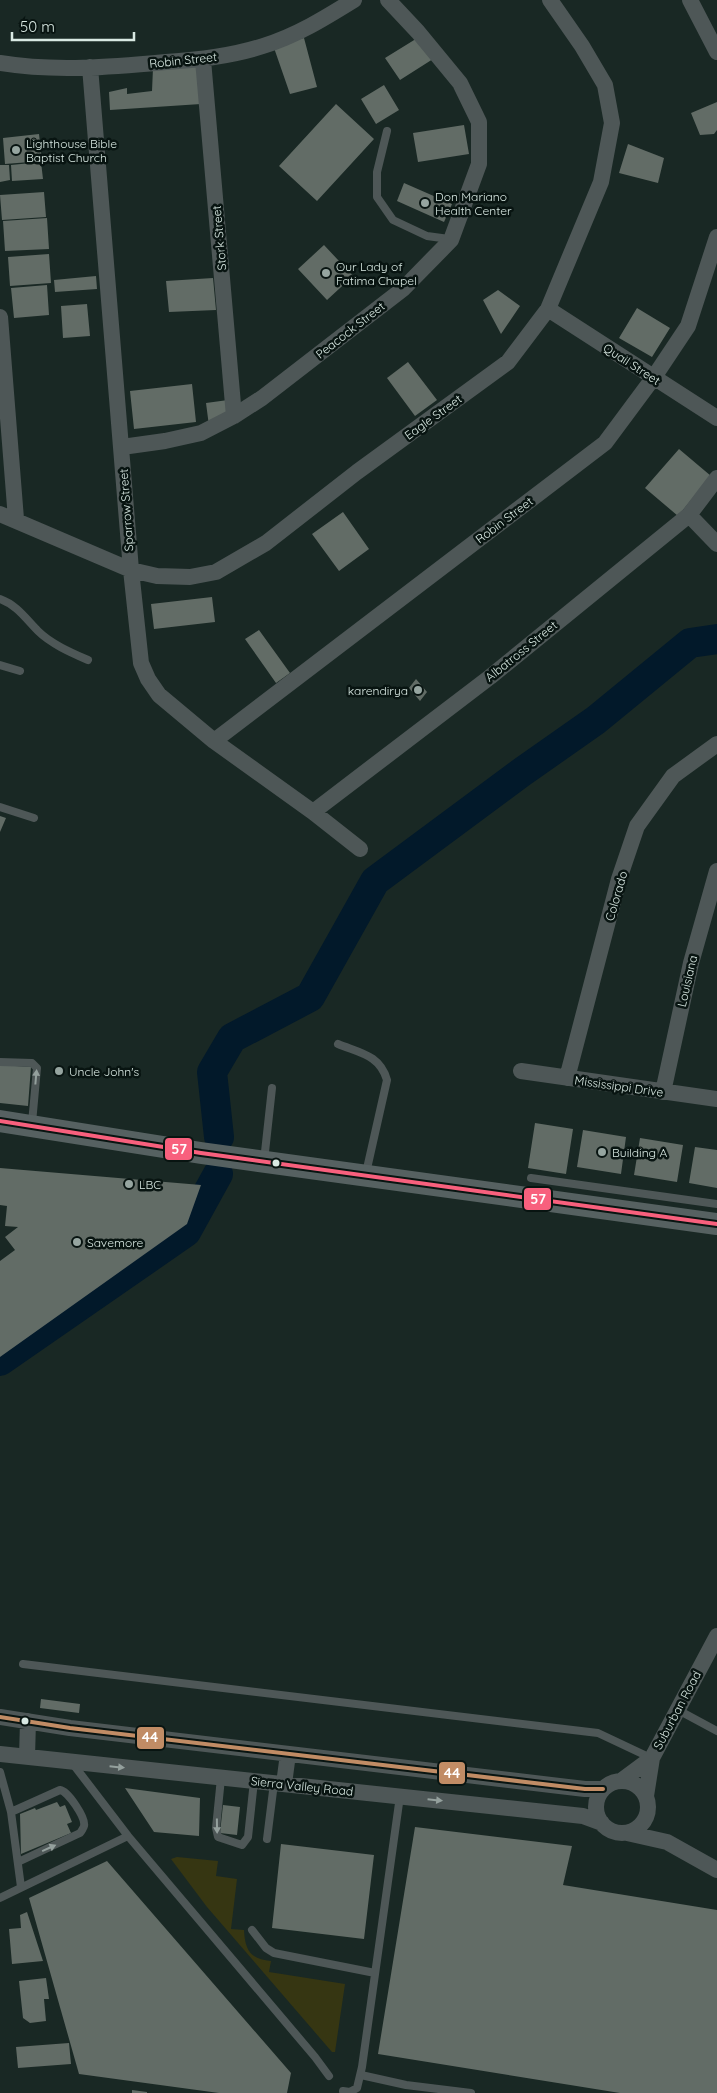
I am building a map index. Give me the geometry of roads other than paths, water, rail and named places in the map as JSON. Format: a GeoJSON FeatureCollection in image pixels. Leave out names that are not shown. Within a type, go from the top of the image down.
{"type":"FeatureCollection","features":[{"type":"Feature","properties":{"kind":"street","name":"Robin Street"},"geometry":{"type":"LineString","coordinates":[[0,63],[27,67],[90,67],[203,60],[263,46],[318,23],[354,0]]}},
{"type":"Feature","properties":{"kind":"street","name":"Peacock Street"},"geometry":{"type":"LineString","coordinates":[[122,447],[165,441],[201,433],[234,416],[403,289],[451,240],[479,164],[479,122],[460,82],[388,0]]}},
{"type":"Feature","properties":{"kind":"street","name":"Eagle Street"},"geometry":{"type":"LineString","coordinates":[[0,514],[16,519],[131,570],[157,576],[190,577],[216,572],[266,543],[358,472],[508,362],[548,310],[601,182],[612,123],[605,85],[582,46],[550,0]]}},
{"type":"Feature","properties":{"kind":"street"},"geometry":{"type":"LineString","coordinates":[[690,0],[717,52]]}},
{"type":"Feature","properties":{"kind":"street","name":"Stork Street"},"geometry":{"type":"LineString","coordinates":[[203,60],[234,416]]}},
{"type":"Feature","properties":{"kind":"street","name":"Sparrow Street"},"geometry":{"type":"LineString","coordinates":[[90,67],[131,570],[141,662],[148,679],[159,695],[214,740],[313,812],[360,849]]}},
{"type":"Feature","properties":{"kind":"street","name":"Robin Street"},"geometry":{"type":"LineString","coordinates":[[214,740],[605,443],[654,377],[688,326],[717,237]]}},
{"type":"Feature","properties":{"kind":"street","name":"Quail Street"},"geometry":{"type":"LineString","coordinates":[[548,310],[717,418]]}},
{"type":"Feature","properties":{"kind":"street"},"geometry":{"type":"LineString","coordinates":[[0,318],[16,519]]}},
{"type":"Feature","properties":{"kind":"street","name":"Albatross Street"},"geometry":{"type":"LineString","coordinates":[[313,812],[490,677],[689,515],[717,478]]}},
{"type":"Feature","properties":{"kind":"street"},"geometry":{"type":"LineString","coordinates":[[689,515],[717,544]]}},
{"type":"Feature","properties":{"kind":"street","name":"Colorado"},"geometry":{"type":"LineString","coordinates":[[567,1078],[620,879],[637,826],[673,776],[717,744]]}},
{"type":"Feature","properties":{"kind":"street","name":"Louisiana"},"geometry":{"type":"LineString","coordinates":[[663,1092],[691,963],[717,871]]}},
{"type":"Feature","properties":{"kind":"street","name":"Mississippi Drive"},"geometry":{"type":"LineString","coordinates":[[521,1071],[717,1099]]}},
{"type":"Feature","properties":{"kind":"street"},"geometry":{"type":"LineString","coordinates":[[0,1121],[365,1175],[713,1213]]}},
{"type":"Feature","properties":{"kind":"street","name":"Suburban Road"},"geometry":{"type":"LineString","coordinates":[[647,1804],[652,1758],[717,1636]]}},
{"type":"Feature","properties":{"kind":"street"},"geometry":{"type":"LineString","coordinates":[[0,1717],[585,1790],[603,1789]]}},
{"type":"Feature","properties":{"kind":"street"},"geometry":{"type":"LineString","coordinates":[[27,1757],[28,1722]]}},
{"type":"Feature","properties":{"kind":"street","name":"Sierra Valley Road"},"geometry":{"type":"LineString","coordinates":[[0,1754],[583,1816],[602,1823]]}},
{"type":"Feature","properties":{"kind":"street"},"geometry":{"type":"LineString","coordinates":[[279,1784],[288,1754]]}},
{"type":"Feature","properties":{"kind":"street","name":"Suburban Road"},"geometry":{"type":"LineString","coordinates":[[621,1781],[652,1758]]}},
{"type":"Feature","properties":{"kind":"street"},"geometry":{"type":"LineString","coordinates":[[667,1842],[636,1785],[621,1781],[614,1782],[603,1789],[599,1795],[596,1810],[602,1823],[612,1831],[667,1842],[717,1870]]}},
{"type":"Feature","properties":{"kind":"street"},"geometry":{"type":"LineString","coordinates":[[627,1833],[641,1826],[647,1804]]}},
{"type":"Feature","properties":{"kind":"lane"},"geometry":{"type":"LineString","coordinates":[[387,131],[377,172],[377,197],[393,220],[427,236],[451,240]]}},
{"type":"Feature","properties":{"kind":"lane"},"geometry":{"type":"LineString","coordinates":[[0,599],[24,614],[38,632],[88,660]]}},
{"type":"Feature","properties":{"kind":"lane"},"geometry":{"type":"LineString","coordinates":[[0,665],[20,671]]}},
{"type":"Feature","properties":{"kind":"lane"},"geometry":{"type":"LineString","coordinates":[[0,806],[34,818]]}},
{"type":"Feature","properties":{"kind":"lane"},"geometry":{"type":"LineString","coordinates":[[338,1044],[376,1059],[384,1069],[387,1080],[365,1175]]}},
{"type":"Feature","properties":{"kind":"lane"},"geometry":{"type":"LineString","coordinates":[[0,1062],[32,1063],[37,1068],[32,1125]]}},
{"type":"Feature","properties":{"kind":"lane"},"geometry":{"type":"LineString","coordinates":[[264,1161],[272,1088]]}},
{"type":"Feature","properties":{"kind":"lane"},"geometry":{"type":"LineString","coordinates":[[531,1178],[713,1213]]}},
{"type":"Feature","properties":{"kind":"lane"},"geometry":{"type":"LineString","coordinates":[[23,1664],[598,1733],[652,1758]]}},
{"type":"Feature","properties":{"kind":"lane"},"geometry":{"type":"LineString","coordinates":[[678,1710],[717,1731]]}},
{"type":"Feature","properties":{"kind":"lane"},"geometry":{"type":"LineString","coordinates":[[72,1762],[128,1836],[309,2049],[329,2076]]}},
{"type":"Feature","properties":{"kind":"lane"},"geometry":{"type":"LineString","coordinates":[[0,1772],[11,1812],[21,1887]]}},
{"type":"Feature","properties":{"kind":"lane"},"geometry":{"type":"LineString","coordinates":[[221,1778],[216,1828],[218,1837],[242,1845],[248,1837],[254,1781]]}},
{"type":"Feature","properties":{"kind":"lane"},"geometry":{"type":"LineString","coordinates":[[267,1839],[279,1784]]}},
{"type":"Feature","properties":{"kind":"lane"},"geometry":{"type":"LineString","coordinates":[[11,1812],[60,1790],[65,1791],[69,1796],[84,1821],[84,1827],[80,1833],[18,1862]]}},
{"type":"Feature","properties":{"kind":"lane"},"geometry":{"type":"LineString","coordinates":[[343,2091],[350,2092],[357,2088],[360,2075],[400,1796]]}},
{"type":"Feature","properties":{"kind":"lane"},"geometry":{"type":"LineString","coordinates":[[0,1898],[128,1836]]}},
{"type":"Feature","properties":{"kind":"lane"},"geometry":{"type":"LineString","coordinates":[[252,1930],[266,1948],[274,1954],[374,1973]]}},
{"type":"Feature","properties":{"kind":"lane"},"geometry":{"type":"LineString","coordinates":[[360,2075],[406,2085],[471,2093]]}},
{"type":"Feature","properties":{"kind":"waterway"},"geometry":{"type":"LineString","coordinates":[[219,1137],[212,1072],[232,1038],[310,997],[375,881],[522,772],[596,720],[690,643],[717,639]]}},
{"type":"Feature","properties":{"kind":"waterway"},"geometry":{"type":"LineString","coordinates":[[0,1361],[186,1232],[218,1174]]}},
{"type":"Feature","properties":{"kind":"place","name":"Lighthouse Bible Baptist Church"},"geometry":{"type":"Point","coordinates":[16,150]}},
{"type":"Feature","properties":{"kind":"place","name":"Don Mariano Health Center"},"geometry":{"type":"Point","coordinates":[425,203]}},
{"type":"Feature","properties":{"kind":"place","name":"Our Lady of Fatima Chapel"},"geometry":{"type":"Point","coordinates":[326,273]}},
{"type":"Feature","properties":{"kind":"place","name":"karendirya"},"geometry":{"type":"Point","coordinates":[418,690]}},
{"type":"Feature","properties":{"kind":"place","name":"Uncle John's"},"geometry":{"type":"Point","coordinates":[59,1071]}},
{"type":"Feature","properties":{"kind":"place","name":"Building A"},"geometry":{"type":"Point","coordinates":[602,1152]}},
{"type":"Feature","properties":{"kind":"place","name":"LBC"},"geometry":{"type":"Point","coordinates":[129,1184]}},
{"type":"Feature","properties":{"kind":"place","name":"Savemore"},"geometry":{"type":"Point","coordinates":[77,1242]}}]}
